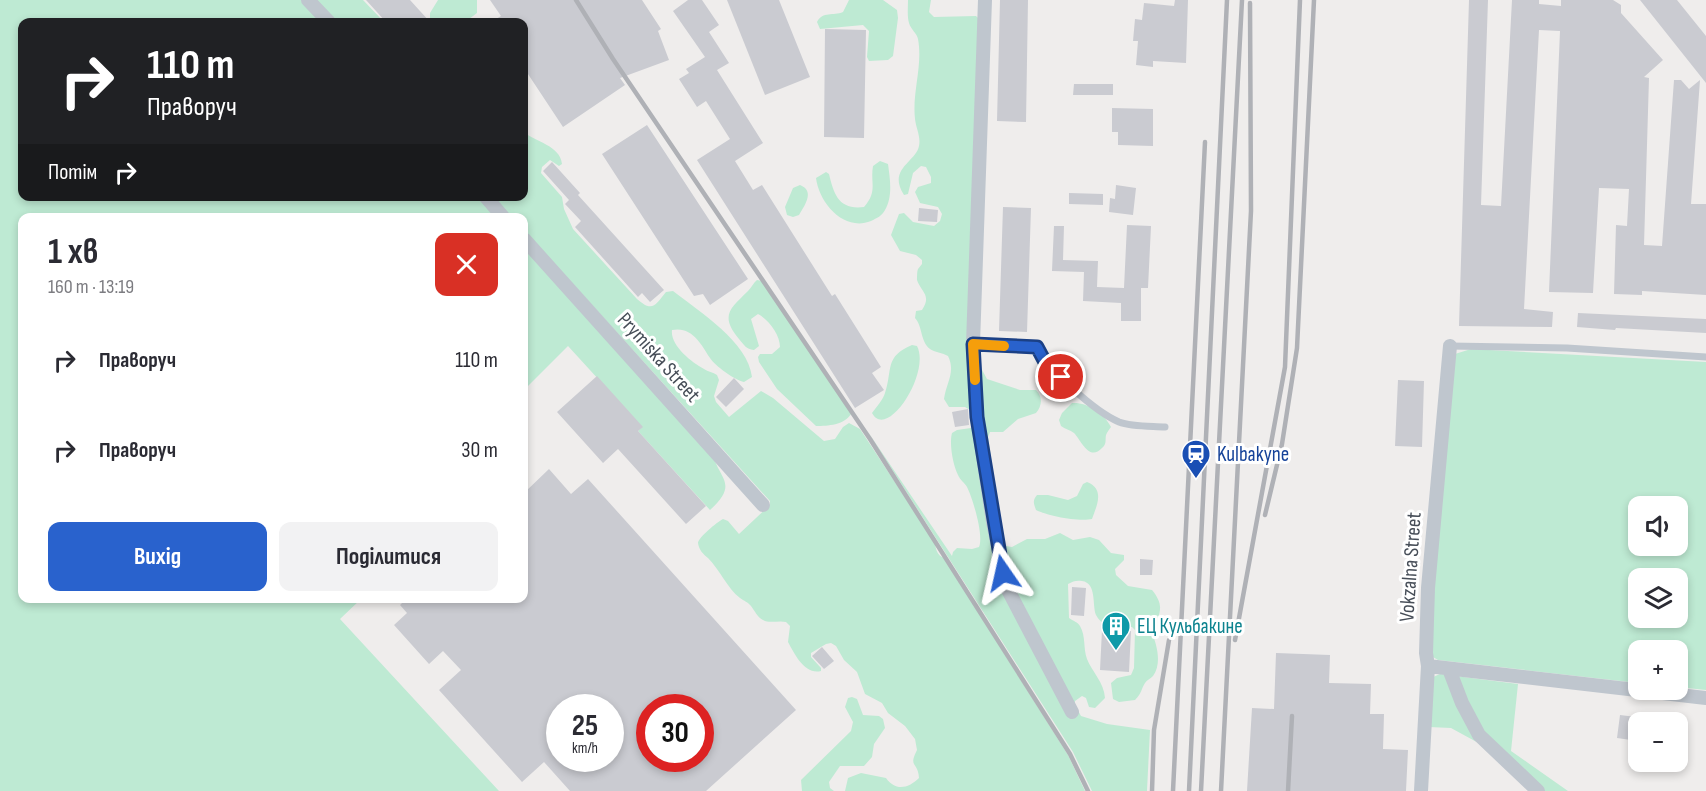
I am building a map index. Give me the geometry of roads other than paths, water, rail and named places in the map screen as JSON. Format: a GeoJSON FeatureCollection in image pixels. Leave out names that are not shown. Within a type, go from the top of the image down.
{"type":"FeatureCollection","features":[{"type":"Feature","properties":{"kind":"street"},"geometry":{"type":"LineString","coordinates":[[308,0],[325,18]]}},
{"type":"Feature","properties":{"kind":"street"},"geometry":{"type":"LineString","coordinates":[[985,0],[973,344],[977,417],[1006,586],[1072,712]]}},
{"type":"Feature","properties":{"kind":"street"},"geometry":{"type":"LineString","coordinates":[[489,201],[500,213]]}},
{"type":"Feature","properties":{"kind":"street","name":"Prymiska Street"},"geometry":{"type":"LineString","coordinates":[[528,243],[763,505]]}},
{"type":"Feature","properties":{"kind":"street","name":"Vokzalna Street"},"geometry":{"type":"LineString","coordinates":[[1421,791],[1428,666],[1426,653],[1428,588],[1450,346]]}},
{"type":"Feature","properties":{"kind":"street"},"geometry":{"type":"LineString","coordinates":[[1428,666],[1706,698]]}},
{"type":"Feature","properties":{"kind":"street"},"geometry":{"type":"LineString","coordinates":[[1449,669],[1462,703],[1479,735],[1538,791]]}},
{"type":"Feature","properties":{"kind":"lane"},"geometry":{"type":"LineString","coordinates":[[973,344],[1037,347],[1045,362],[1094,406],[1120,423],[1165,427]]}},
{"type":"Feature","properties":{"kind":"lane"},"geometry":{"type":"LineString","coordinates":[[1450,346],[1567,348],[1706,357]]}},
{"type":"Feature","properties":{"kind":"railway"},"geometry":{"type":"LineString","coordinates":[[576,0],[613,59],[870,439],[1070,754],[1088,791]]}},
{"type":"Feature","properties":{"kind":"railway"},"geometry":{"type":"LineString","coordinates":[[1189,791],[1227,0]]}},
{"type":"Feature","properties":{"kind":"railway"},"geometry":{"type":"LineString","coordinates":[[1201,791],[1242,0]]}},
{"type":"Feature","properties":{"kind":"railway"},"geometry":{"type":"LineString","coordinates":[[1235,640],[1285,367],[1300,0]]}},
{"type":"Feature","properties":{"kind":"railway"},"geometry":{"type":"LineString","coordinates":[[1265,515],[1282,444],[1297,348],[1314,0]]}},
{"type":"Feature","properties":{"kind":"railway"},"geometry":{"type":"LineString","coordinates":[[1221,791],[1251,211],[1250,3]]}},
{"type":"Feature","properties":{"kind":"railway"},"geometry":{"type":"LineString","coordinates":[[1173,791],[1205,142]]}},
{"type":"Feature","properties":{"kind":"railway"},"geometry":{"type":"LineString","coordinates":[[1152,791],[1154,730],[1169,640]]}},
{"type":"Feature","properties":{"kind":"railway"},"geometry":{"type":"LineString","coordinates":[[1288,791],[1292,716]]}},
{"type":"Feature","properties":{"kind":"place","name":"Kulbakyne"},"geometry":{"type":"Point","coordinates":[1196,480]}},
{"type":"Feature","properties":{"kind":"place","name":"ЕЦ Кульбакине"},"geometry":{"type":"Point","coordinates":[1116,652]}}]}
